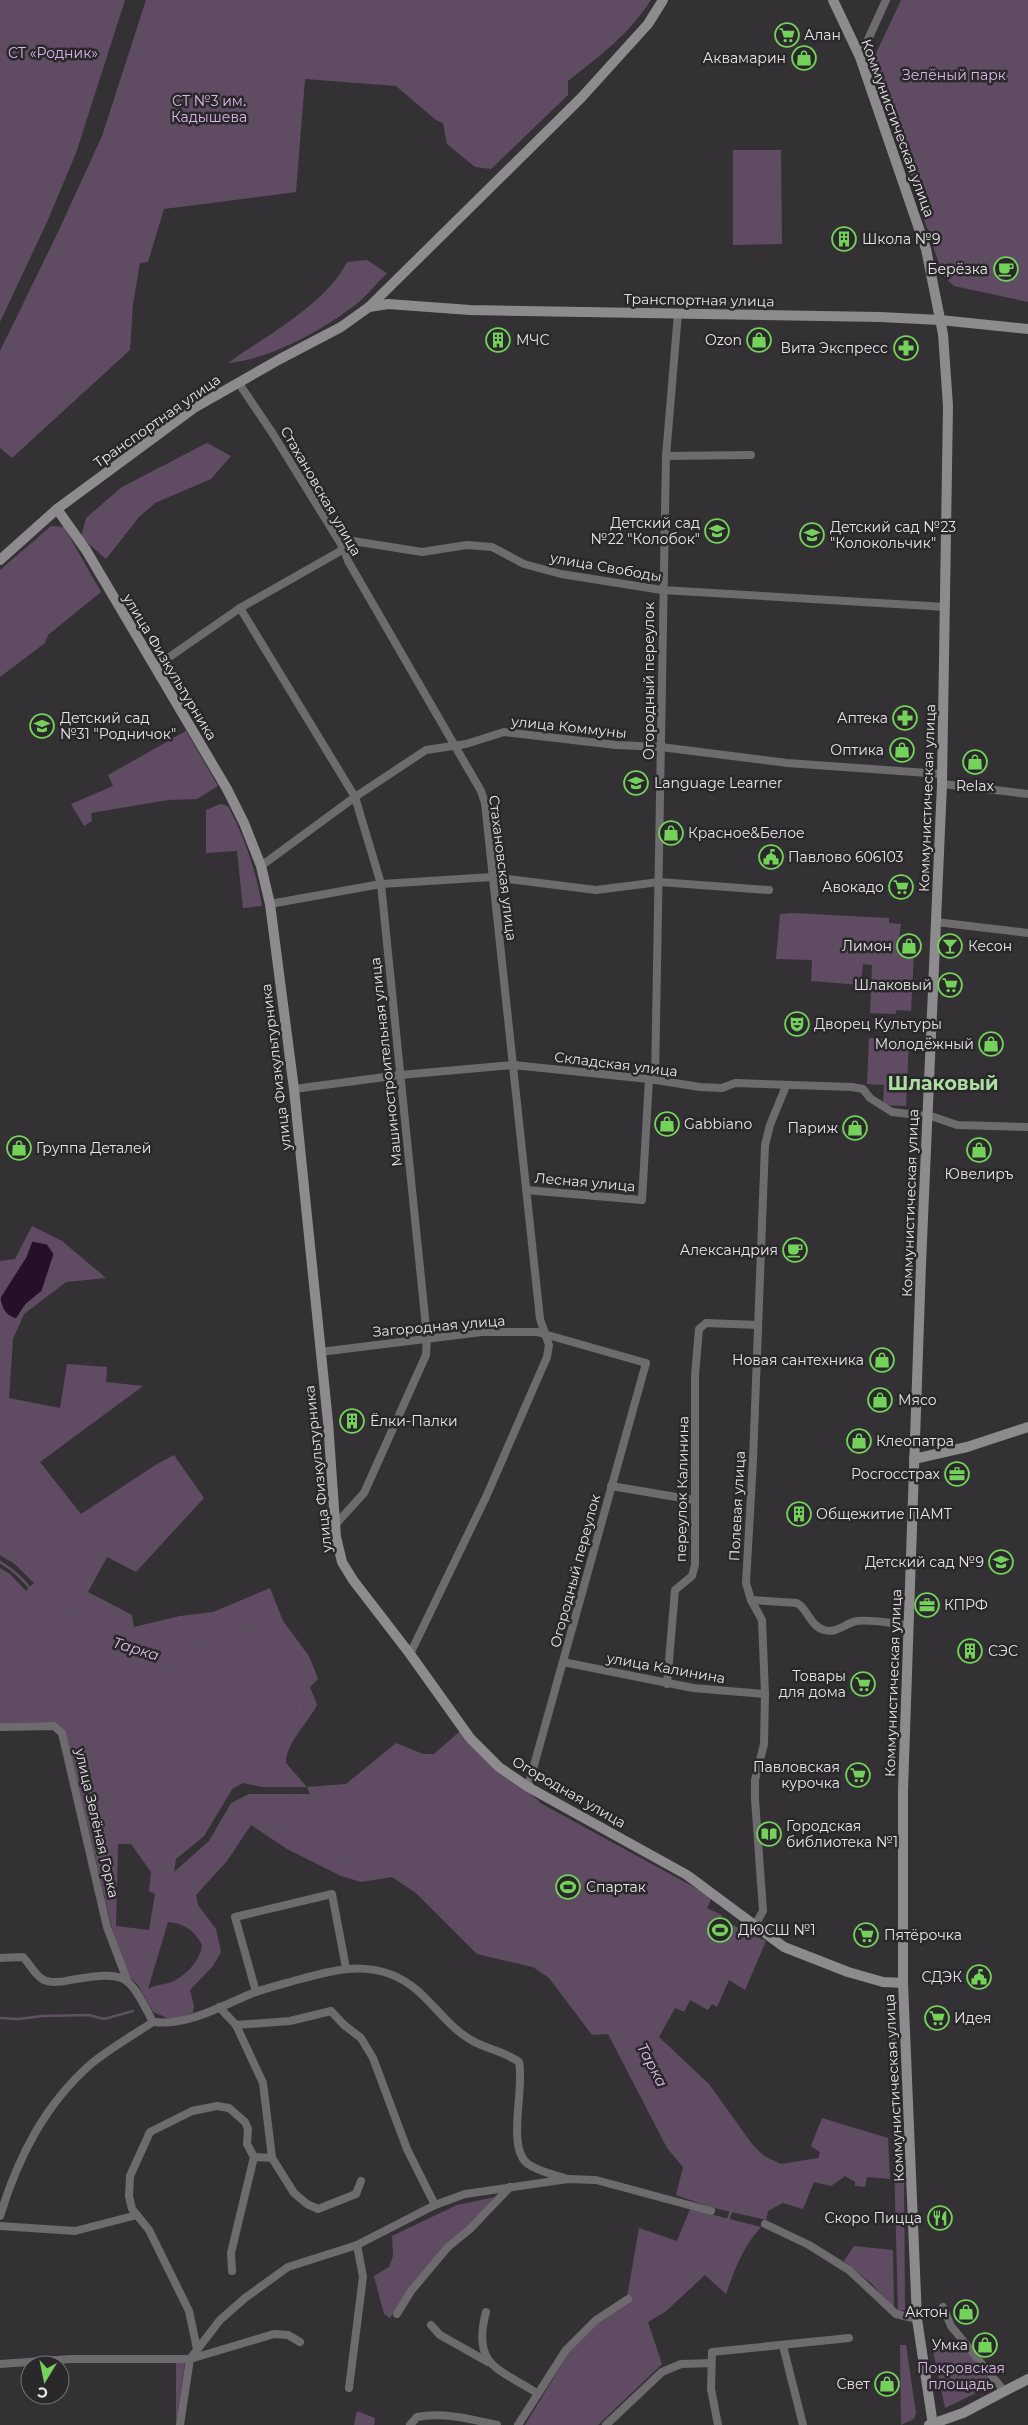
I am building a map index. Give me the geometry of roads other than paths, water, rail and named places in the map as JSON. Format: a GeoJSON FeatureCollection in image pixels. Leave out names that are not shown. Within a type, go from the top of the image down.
{"type":"FeatureCollection","features":[{"type":"Feature","properties":{"kind":"street","name":"Транспортная улица"},"geometry":{"type":"LineString","coordinates":[[0,560],[57,509],[194,408],[238,382],[341,327],[369,307],[587,92],[648,24],[663,0]]}},
{"type":"Feature","properties":{"kind":"street","name":"Коммунистическая улица"},"geometry":{"type":"LineString","coordinates":[[833,0],[860,57],[926,249],[940,320],[948,406],[942,779],[914,1459],[903,1800],[903,1983],[917,2319],[931,2425]]}},
{"type":"Feature","properties":{"kind":"street"},"geometry":{"type":"LineString","coordinates":[[860,57],[886,0]]}},
{"type":"Feature","properties":{"kind":"street","name":"Транспортная улица"},"geometry":{"type":"LineString","coordinates":[[369,307],[388,304],[466,310],[940,320],[1028,329]]}},
{"type":"Feature","properties":{"kind":"street","name":"Огородный переулок"},"geometry":{"type":"LineString","coordinates":[[642,1200],[652,1080],[659,882],[662,590],[666,456],[678,313]]}},
{"type":"Feature","properties":{"kind":"street","name":"Стахановская улица"},"geometry":{"type":"LineString","coordinates":[[238,382],[273,434],[344,549],[348,561],[481,791],[485,803],[540,1319],[544,1333]]}},
{"type":"Feature","properties":{"kind":"street"},"geometry":{"type":"LineString","coordinates":[[666,456],[751,455]]}},
{"type":"Feature","properties":{"kind":"street","name":"улица Физкультурника"},"geometry":{"type":"LineString","coordinates":[[57,509],[86,550],[227,789],[261,866],[270,904],[294,1089],[328,1422],[335,1525],[342,1562],[353,1580],[410,1654]]}},
{"type":"Feature","properties":{"kind":"street","name":"улица Свободы"},"geometry":{"type":"LineString","coordinates":[[155,667],[240,608],[344,549],[353,542],[422,552],[467,545],[492,547],[524,564],[561,574],[662,590],[946,607]]}},
{"type":"Feature","properties":{"kind":"street","name":"Машиностроительная улица"},"geometry":{"type":"LineString","coordinates":[[240,608],[355,796],[381,884],[427,1338],[426,1355],[364,1493],[335,1525]]}},
{"type":"Feature","properties":{"kind":"street","name":"улица Коммуны"},"geometry":{"type":"LineString","coordinates":[[261,866],[355,796],[426,750],[466,744],[504,732],[528,733],[616,745],[661,747],[786,763],[942,779],[1028,794]]}},
{"type":"Feature","properties":{"kind":"street"},"geometry":{"type":"LineString","coordinates":[[270,904],[381,884],[492,877],[596,890],[659,882],[769,890]]}},
{"type":"Feature","properties":{"kind":"street"},"geometry":{"type":"LineString","coordinates":[[936,922],[1028,933]]}},
{"type":"Feature","properties":{"kind":"street","name":"Складская улица"},"geometry":{"type":"LineString","coordinates":[[294,1089],[400,1075],[513,1065],[722,1088],[735,1083],[852,1087],[863,1089],[870,1098],[892,1112],[928,1116],[957,1125],[1028,1127]]}},
{"type":"Feature","properties":{"kind":"street","name":"Полевая улица"},"geometry":{"type":"LineString","coordinates":[[755,1925],[763,1911],[755,1780],[764,1744],[765,1694],[762,1620],[751,1600],[746,1583],[765,1145],[770,1125],[786,1086]]}},
{"type":"Feature","properties":{"kind":"street","name":"Лесная улица"},"geometry":{"type":"LineString","coordinates":[[526,1190],[642,1200]]}},
{"type":"Feature","properties":{"kind":"street","name":"переулок Калинина"},"geometry":{"type":"LineString","coordinates":[[667,1684],[675,1590],[692,1576],[695,1565],[694,1500],[697,1459],[695,1375],[699,1329],[706,1323],[758,1325]]}},
{"type":"Feature","properties":{"kind":"street","name":"Загородная улица"},"geometry":{"type":"LineString","coordinates":[[320,1352],[482,1332],[544,1333],[646,1363]]}},
{"type":"Feature","properties":{"kind":"street"},"geometry":{"type":"LineString","coordinates":[[410,1654],[486,1498],[542,1370],[549,1345],[544,1333]]}},
{"type":"Feature","properties":{"kind":"street","name":"Огородный переулок"},"geometry":{"type":"LineString","coordinates":[[528,1787],[646,1363]]}},
{"type":"Feature","properties":{"kind":"street"},"geometry":{"type":"LineString","coordinates":[[914,1459],[927,1458],[967,1447],[1028,1427]]}},
{"type":"Feature","properties":{"kind":"street"},"geometry":{"type":"LineString","coordinates":[[611,1486],[694,1500]]}},
{"type":"Feature","properties":{"kind":"street"},"geometry":{"type":"LineString","coordinates":[[751,1600],[797,1603],[804,1607],[815,1625],[824,1630],[836,1630],[856,1621],[908,1625]]}},
{"type":"Feature","properties":{"kind":"street","name":"Огородная улица"},"geometry":{"type":"LineString","coordinates":[[410,1654],[470,1738],[499,1767],[528,1787],[687,1875],[784,1947],[848,1972],[883,1982],[903,1983]]}},
{"type":"Feature","properties":{"kind":"street","name":"улица Калинина"},"geometry":{"type":"LineString","coordinates":[[563,1662],[667,1684],[731,1693],[765,1694]]}},
{"type":"Feature","properties":{"kind":"street","name":"улица Зелёная Горка"},"geometry":{"type":"LineString","coordinates":[[0,1727],[54,1726],[62,1732],[107,1927],[127,1980],[134,1986],[153,2022]]}},
{"type":"Feature","properties":{"kind":"street"},"geometry":{"type":"LineString","coordinates":[[256,1992],[235,1917],[332,1894],[346,1968]]}},
{"type":"Feature","properties":{"kind":"street"},"geometry":{"type":"LineString","coordinates":[[0,1958],[23,1957],[38,1976],[46,1981],[66,1981],[100,1976],[127,1980]]}},
{"type":"Feature","properties":{"kind":"street"},"geometry":{"type":"LineString","coordinates":[[0,2216],[30,2140],[51,2107],[73,2081],[94,2062],[153,2022],[168,2024],[190,2019],[256,1992],[346,1968],[374,1969],[396,1976],[418,1991],[451,2025],[471,2040],[506,2053],[519,2062],[522,2076],[517,2121],[517,2144],[520,2155],[527,2164],[568,2179]]}},
{"type":"Feature","properties":{"kind":"street"},"geometry":{"type":"LineString","coordinates":[[219,2007],[236,2025],[263,2083],[272,2158],[294,2193],[307,2204],[318,2209],[356,2194],[361,2181]]}},
{"type":"Feature","properties":{"kind":"street"},"geometry":{"type":"LineString","coordinates":[[236,2025],[290,2021],[331,2011],[344,2026],[360,2038],[372,2058],[407,2150],[435,2205]]}},
{"type":"Feature","properties":{"kind":"street"},"geometry":{"type":"LineString","coordinates":[[197,2349],[189,2311],[158,2252],[149,2230],[132,2209],[129,2196],[130,2176],[150,2132],[192,2111],[217,2106],[229,2108],[245,2122],[248,2129],[247,2144],[254,2157],[231,2253],[232,2271]]}},
{"type":"Feature","properties":{"kind":"street"},"geometry":{"type":"LineString","coordinates":[[254,2157],[272,2158]]}},
{"type":"Feature","properties":{"kind":"street"},"geometry":{"type":"LineString","coordinates":[[180,2425],[190,2359],[220,2320],[245,2298],[288,2267],[357,2245],[435,2205],[465,2194],[568,2179],[596,2180],[711,2211]]}},
{"type":"Feature","properties":{"kind":"street"},"geometry":{"type":"LineString","coordinates":[[398,2314],[411,2291],[448,2247],[470,2229],[503,2192],[512,2186]]}},
{"type":"Feature","properties":{"kind":"street"},"geometry":{"type":"LineString","coordinates":[[0,2226],[75,2231],[137,2215]]}},
{"type":"Feature","properties":{"kind":"street"},"geometry":{"type":"LineString","coordinates":[[765,2224],[809,2245],[849,2270],[896,2314],[917,2319]]}},
{"type":"Feature","properties":{"kind":"street"},"geometry":{"type":"LineString","coordinates":[[349,2388],[363,2277],[357,2245]]}},
{"type":"Feature","properties":{"kind":"street"},"geometry":{"type":"LineString","coordinates":[[518,2425],[536,2393],[566,2350],[596,2320],[628,2299]]}},
{"type":"Feature","properties":{"kind":"street"},"geometry":{"type":"LineString","coordinates":[[943,2307],[951,2326],[1005,2392]]}},
{"type":"Feature","properties":{"kind":"street"},"geometry":{"type":"LineString","coordinates":[[486,2312],[481,2330],[481,2344],[488,2362]]}},
{"type":"Feature","properties":{"kind":"street"},"geometry":{"type":"LineString","coordinates":[[430,2325],[451,2342],[488,2362],[536,2393]]}},
{"type":"Feature","properties":{"kind":"street"},"geometry":{"type":"LineString","coordinates":[[0,2364],[72,2359],[190,2359],[274,2334],[288,2335],[300,2342]]}},
{"type":"Feature","properties":{"kind":"street"},"geometry":{"type":"LineString","coordinates":[[718,2425],[711,2389],[712,2352],[848,2338]]}},
{"type":"Feature","properties":{"kind":"street"},"geometry":{"type":"LineString","coordinates":[[783,2346],[803,2425]]}},
{"type":"Feature","properties":{"kind":"street"},"geometry":{"type":"LineString","coordinates":[[606,2425],[662,2372],[682,2364],[712,2363]]}},
{"type":"Feature","properties":{"kind":"street"},"geometry":{"type":"LineString","coordinates":[[931,2425],[944,2422],[1028,2379]]}},
{"type":"Feature","properties":{"kind":"street"},"geometry":{"type":"LineString","coordinates":[[410,2425],[416,2416],[428,2415],[472,2419],[497,2425]]}},
{"type":"Feature","properties":{"kind":"waterway","name":"Тарка"},"geometry":{"type":"LineString","coordinates":[[0,1562],[23,1580],[57,1614],[67,1610],[78,1615],[88,1633],[102,1650],[134,1658],[152,1669],[170,1669],[182,1654],[193,1648],[215,1641],[228,1633],[247,1630],[266,1632],[291,1641],[303,1653],[306,1665],[300,1711],[279,1753],[277,1771],[285,1780]]}},
{"type":"Feature","properties":{"kind":"waterway","name":"Тарка"},"geometry":{"type":"LineString","coordinates":[[290,1799],[313,1837],[328,1852],[349,1861],[383,1864],[404,1873],[476,1929],[594,1993],[619,2025],[641,2073],[658,2103],[669,2117],[719,2164],[728,2175],[733,2186],[734,2197],[731,2212],[718,2238],[667,2289],[616,2347],[578,2376],[560,2394],[547,2414],[543,2425]]}},
{"type":"Feature","properties":{"kind":"waterway"},"geometry":{"type":"LineString","coordinates":[[155,2004],[193,1975],[206,1962],[209,1956],[210,1943],[196,1917],[188,1888],[200,1869],[227,1843],[248,1810],[259,1811],[272,1825],[312,1835]]}},
{"type":"Feature","properties":{"kind":"waterway"},"geometry":{"type":"LineString","coordinates":[[0,2018],[18,2019],[42,2016],[89,2015],[104,2019],[133,2011]]}},
{"type":"Feature","properties":{"kind":"waterway"},"geometry":{"type":"LineString","coordinates":[[734,2197],[767,2175],[800,2172],[827,2164]]}},
{"type":"Feature","properties":{"kind":"place","name":"Алан"},"geometry":{"type":"Point","coordinates":[787,35]}},
{"type":"Feature","properties":{"kind":"place","name":"Аквамарин"},"geometry":{"type":"Point","coordinates":[804,58]}},
{"type":"Feature","properties":{"kind":"place","name":"Школа №9"},"geometry":{"type":"Point","coordinates":[844,239]}},
{"type":"Feature","properties":{"kind":"place","name":"Берёзка"},"geometry":{"type":"Point","coordinates":[1006,269]}},
{"type":"Feature","properties":{"kind":"place","name":"МЧС"},"geometry":{"type":"Point","coordinates":[498,340]}},
{"type":"Feature","properties":{"kind":"place","name":"Ozon"},"geometry":{"type":"Point","coordinates":[759,340]}},
{"type":"Feature","properties":{"kind":"place","name":"Вита Экспресс"},"geometry":{"type":"Point","coordinates":[906,348]}},
{"type":"Feature","properties":{"kind":"place","name":"Детский сад №22 \"Колобок\""},"geometry":{"type":"Point","coordinates":[717,531]}},
{"type":"Feature","properties":{"kind":"place","name":"Детский сад №23 \"Колокольчик\""},"geometry":{"type":"Point","coordinates":[812,535]}},
{"type":"Feature","properties":{"kind":"place","name":"Аптека"},"geometry":{"type":"Point","coordinates":[905,718]}},
{"type":"Feature","properties":{"kind":"place","name":"Детский сад №31 \"Родничок\""},"geometry":{"type":"Point","coordinates":[42,726]}},
{"type":"Feature","properties":{"kind":"place","name":"Оптика"},"geometry":{"type":"Point","coordinates":[902,750]}},
{"type":"Feature","properties":{"kind":"place","name":"Relax"},"geometry":{"type":"Point","coordinates":[975,762]}},
{"type":"Feature","properties":{"kind":"place","name":"Language Learner"},"geometry":{"type":"Point","coordinates":[636,783]}},
{"type":"Feature","properties":{"kind":"place","name":"Красное&Белое"},"geometry":{"type":"Point","coordinates":[671,833]}},
{"type":"Feature","properties":{"kind":"place","name":"Павлово 606103"},"geometry":{"type":"Point","coordinates":[771,857]}},
{"type":"Feature","properties":{"kind":"place","name":"Авокадо"},"geometry":{"type":"Point","coordinates":[901,887]}},
{"type":"Feature","properties":{"kind":"place","name":"Лимон"},"geometry":{"type":"Point","coordinates":[909,946]}},
{"type":"Feature","properties":{"kind":"place","name":"Кесон"},"geometry":{"type":"Point","coordinates":[950,946]}},
{"type":"Feature","properties":{"kind":"place","name":"Шлаковый"},"geometry":{"type":"Point","coordinates":[950,985]}},
{"type":"Feature","properties":{"kind":"place","name":"Дворец Культуры"},"geometry":{"type":"Point","coordinates":[797,1024]}},
{"type":"Feature","properties":{"kind":"place","name":"Молодёжный"},"geometry":{"type":"Point","coordinates":[991,1044]}},
{"type":"Feature","properties":{"kind":"place","name":"Gabbiano"},"geometry":{"type":"Point","coordinates":[667,1124]}},
{"type":"Feature","properties":{"kind":"place","name":"Париж"},"geometry":{"type":"Point","coordinates":[855,1128]}},
{"type":"Feature","properties":{"kind":"place","name":"Группа Деталей"},"geometry":{"type":"Point","coordinates":[19,1148]}},
{"type":"Feature","properties":{"kind":"place","name":"Ювелиръ"},"geometry":{"type":"Point","coordinates":[979,1150]}},
{"type":"Feature","properties":{"kind":"place","name":"Александрия"},"geometry":{"type":"Point","coordinates":[795,1250]}},
{"type":"Feature","properties":{"kind":"place","name":"Новая сантехника"},"geometry":{"type":"Point","coordinates":[882,1360]}},
{"type":"Feature","properties":{"kind":"place","name":"Мясо"},"geometry":{"type":"Point","coordinates":[880,1400]}},
{"type":"Feature","properties":{"kind":"place","name":"Ёлки-Палки"},"geometry":{"type":"Point","coordinates":[352,1421]}},
{"type":"Feature","properties":{"kind":"place","name":"Клеопатра"},"geometry":{"type":"Point","coordinates":[859,1441]}},
{"type":"Feature","properties":{"kind":"place","name":"Росгосстрах"},"geometry":{"type":"Point","coordinates":[957,1474]}},
{"type":"Feature","properties":{"kind":"place","name":"Общежитие ПАМТ"},"geometry":{"type":"Point","coordinates":[799,1514]}},
{"type":"Feature","properties":{"kind":"place","name":"Детский сад №9"},"geometry":{"type":"Point","coordinates":[1001,1562]}},
{"type":"Feature","properties":{"kind":"place","name":"КПРФ"},"geometry":{"type":"Point","coordinates":[927,1605]}},
{"type":"Feature","properties":{"kind":"place","name":"СЭС"},"geometry":{"type":"Point","coordinates":[970,1651]}},
{"type":"Feature","properties":{"kind":"place","name":"Товары для дома"},"geometry":{"type":"Point","coordinates":[863,1684]}},
{"type":"Feature","properties":{"kind":"place","name":"Павловская курочка"},"geometry":{"type":"Point","coordinates":[858,1775]}},
{"type":"Feature","properties":{"kind":"place","name":"Городская библиотека №1"},"geometry":{"type":"Point","coordinates":[769,1834]}},
{"type":"Feature","properties":{"kind":"place","name":"Спартак"},"geometry":{"type":"Point","coordinates":[568,1887]}},
{"type":"Feature","properties":{"kind":"place","name":"ДЮСШ №1"},"geometry":{"type":"Point","coordinates":[720,1930]}},
{"type":"Feature","properties":{"kind":"place","name":"Пятёрочка"},"geometry":{"type":"Point","coordinates":[866,1935]}},
{"type":"Feature","properties":{"kind":"place","name":"СДЭК"},"geometry":{"type":"Point","coordinates":[979,1977]}},
{"type":"Feature","properties":{"kind":"place","name":"Идея"},"geometry":{"type":"Point","coordinates":[937,2018]}},
{"type":"Feature","properties":{"kind":"place","name":"Скоро Пицца"},"geometry":{"type":"Point","coordinates":[940,2218]}},
{"type":"Feature","properties":{"kind":"place","name":"Актон"},"geometry":{"type":"Point","coordinates":[966,2312]}},
{"type":"Feature","properties":{"kind":"place","name":"Умка"},"geometry":{"type":"Point","coordinates":[985,2345]}},
{"type":"Feature","properties":{"kind":"place","name":"Свет"},"geometry":{"type":"Point","coordinates":[887,2384]}},
{"type":"Feature","properties":{"kind":"district","name":"Шлаковый"},"geometry":{"type":"Point","coordinates":[943,1083]}},
{"type":"Feature","properties":{"kind":"park label","name":"СТ «Родник»"},"geometry":{"type":"Point","coordinates":[53,53]}},
{"type":"Feature","properties":{"kind":"park label","name":"Зелёный парк"},"geometry":{"type":"Point","coordinates":[954,75]}},
{"type":"Feature","properties":{"kind":"park label","name":"СТ №3 им. Кадышева"},"geometry":{"type":"Point","coordinates":[209,109]}},
{"type":"Feature","properties":{"kind":"park label","name":"Покровская площадь"},"geometry":{"type":"Point","coordinates":[961,2376]}}]}
